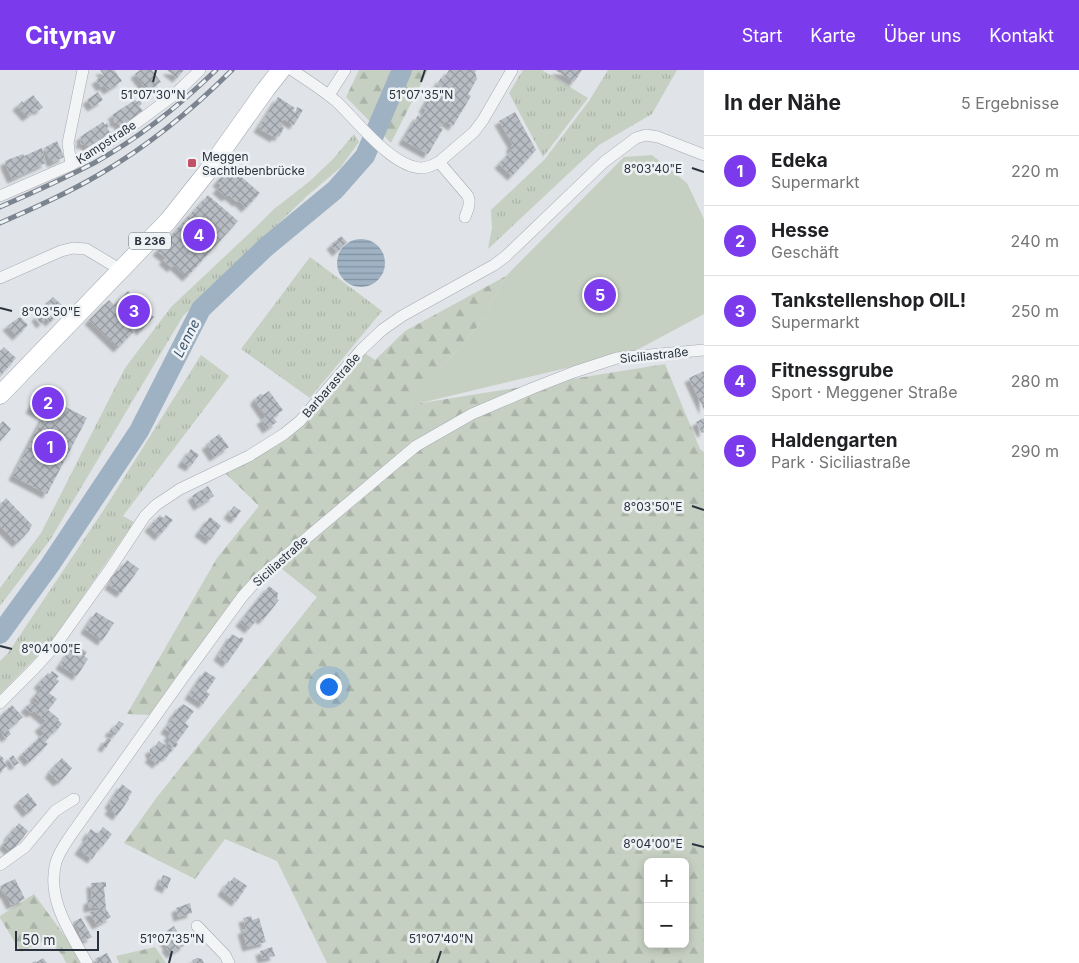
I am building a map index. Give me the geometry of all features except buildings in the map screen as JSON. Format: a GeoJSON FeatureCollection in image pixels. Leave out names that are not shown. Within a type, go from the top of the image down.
{"type":"FeatureCollection","features":[{"type":"Feature","properties":{"kind":"main road","name":"B 236"},"geometry":{"type":"LineString","coordinates":[[0,395],[158,232],[192,192],[281,70]]}},
{"type":"Feature","properties":{"kind":"street"},"geometry":{"type":"LineString","coordinates":[[71,165],[68,143],[83,70]]}},
{"type":"Feature","properties":{"kind":"street","name":"Kampstraße"},"geometry":{"type":"LineString","coordinates":[[0,196],[71,165],[128,130],[174,94],[200,70]]}},
{"type":"Feature","properties":{"kind":"street"},"geometry":{"type":"LineString","coordinates":[[292,70],[329,95],[388,153],[414,168],[428,168],[439,162],[474,132],[512,70]]}},
{"type":"Feature","properties":{"kind":"street"},"geometry":{"type":"LineString","coordinates":[[329,95],[345,70]]}},
{"type":"Feature","properties":{"kind":"street","name":"Barbarastraße"},"geometry":{"type":"LineString","coordinates":[[0,702],[55,646],[145,516],[156,505],[180,489],[249,456],[284,434],[300,421],[382,330],[402,316],[494,265],[506,256],[604,162],[636,138],[646,135],[658,137],[704,154]]}},
{"type":"Feature","properties":{"kind":"street"},"geometry":{"type":"LineString","coordinates":[[439,162],[468,196],[470,207],[465,217]]}},
{"type":"Feature","properties":{"kind":"street"},"geometry":{"type":"LineString","coordinates":[[0,278],[72,248],[86,249],[121,270]]}},
{"type":"Feature","properties":{"kind":"street","name":"Siciliastraße"},"geometry":{"type":"LineString","coordinates":[[87,963],[60,912],[55,896],[53,884],[56,861],[71,835],[182,679],[242,597],[259,578],[416,446],[472,414],[558,378],[616,358],[704,350]]}},
{"type":"Feature","properties":{"kind":"street"},"geometry":{"type":"LineString","coordinates":[[0,865],[25,847],[56,811],[74,799]]}},
{"type":"Feature","properties":{"kind":"street"},"geometry":{"type":"LineString","coordinates":[[197,926],[225,956],[229,963]]}},
{"type":"Feature","properties":{"kind":"green space"},"geometry":{"type":"Polygon","coordinates":[[[359,70],[428,70],[391,143],[346,97],[359,70]]]}},
{"type":"Feature","properties":{"kind":"green space"},"geometry":{"type":"Polygon","coordinates":[[[523,70],[542,70],[588,98],[543,157],[509,93],[523,70]]]}},
{"type":"Feature","properties":{"kind":"green space"},"geometry":{"type":"Polygon","coordinates":[[[608,70],[677,70],[652,114],[599,145],[488,249],[492,228],[491,210],[545,159],[589,101],[608,70]]]}},
{"type":"Feature","properties":{"kind":"green space"},"geometry":{"type":"Polygon","coordinates":[[[354,134],[359,142],[341,167],[307,196],[183,316],[50,540],[0,606],[0,588],[41,533],[125,368],[171,307],[274,209],[310,181],[333,159],[354,134]]]}},
{"type":"Feature","properties":{"kind":"green space"},"geometry":{"type":"Polygon","coordinates":[[[652,155],[687,183],[704,219],[704,314],[633,352],[408,406],[478,326],[506,276],[624,157],[652,155]]]}},
{"type":"Feature","properties":{"kind":"green space"},"geometry":{"type":"Polygon","coordinates":[[[310,257],[382,311],[310,398],[241,349],[310,257]]]}},
{"type":"Feature","properties":{"kind":"green space"},"geometry":{"type":"Polygon","coordinates":[[[506,276],[478,326],[409,405],[665,364],[700,449],[704,452],[704,963],[327,963],[277,861],[225,839],[195,879],[124,843],[157,797],[317,597],[272,561],[150,715],[127,714],[217,558],[259,506],[224,472],[287,439],[302,425],[363,352],[375,360],[405,331],[506,276]]]}},
{"type":"Feature","properties":{"kind":"green space"},"geometry":{"type":"Polygon","coordinates":[[[201,355],[229,376],[123,516],[134,522],[53,640],[0,694],[0,661],[8,653],[105,508],[201,355]]]}},
{"type":"Feature","properties":{"kind":"green space"},"geometry":{"type":"Polygon","coordinates":[[[34,894],[70,943],[81,963],[66,963],[62,955],[48,939],[21,952],[0,916],[34,894]]]}},
{"type":"Feature","properties":{"kind":"green space"},"geometry":{"type":"Polygon","coordinates":[[[155,947],[166,963],[119,963],[116,956],[155,947]]]}},
{"type":"Feature","properties":{"kind":"water"},"geometry":{"type":"Polygon","coordinates":[[[361,239],[370,241],[378,246],[383,254],[385,263],[383,272],[378,280],[370,285],[361,287],[352,285],[344,280],[339,272],[337,263],[339,254],[344,246],[352,241],[361,239]]]}},
{"type":"Feature","properties":{"kind":"waterway","name":"Lenne"},"geometry":{"type":"LineString","coordinates":[[0,634],[50,565],[139,431],[201,309],[266,247],[335,190],[365,156],[402,70]]}},
{"type":"Feature","properties":{"kind":"railway"},"geometry":{"type":"LineString","coordinates":[[0,207],[71,175],[127,143],[188,96],[216,70]]}},
{"type":"Feature","properties":{"kind":"railway"},"geometry":{"type":"LineString","coordinates":[[0,223],[88,181],[135,152],[201,99],[232,70]]}},
{"type":"Feature","properties":{"kind":"place","name":"Meggen Sachtlebenbrücke"},"geometry":{"type":"Point","coordinates":[192,163]}},
{"type":"Feature","properties":{"kind":"place","name":"Fitnessgrube"},"geometry":{"type":"Point","coordinates":[199,235]}},
{"type":"Feature","properties":{"kind":"place","name":"Haldengarten"},"geometry":{"type":"Point","coordinates":[600,295]}},
{"type":"Feature","properties":{"kind":"place","name":"Tankstellenshop OIL!"},"geometry":{"type":"Point","coordinates":[134,311]}},
{"type":"Feature","properties":{"kind":"place","name":"Hesse"},"geometry":{"type":"Point","coordinates":[48,403]}},
{"type":"Feature","properties":{"kind":"place","name":"Edeka"},"geometry":{"type":"Point","coordinates":[50,447]}}]}
